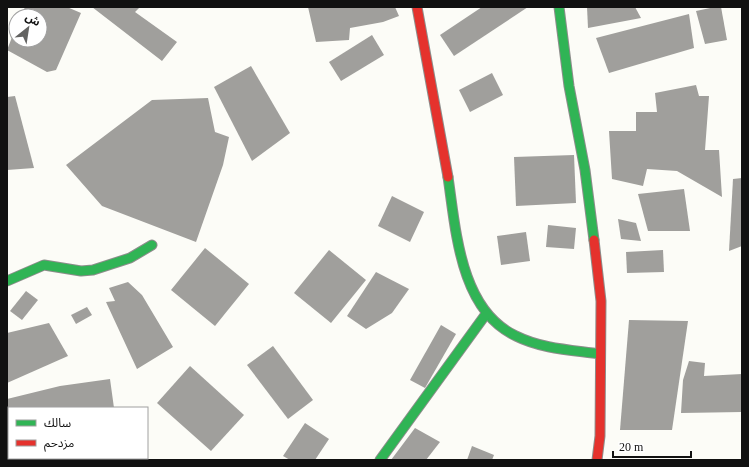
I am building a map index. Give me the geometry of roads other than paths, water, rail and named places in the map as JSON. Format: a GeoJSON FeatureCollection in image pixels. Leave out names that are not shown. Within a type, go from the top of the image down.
{"type":"FeatureCollection","features":[{"type":"Feature","properties":{"kind":"street"},"geometry":{"type":"LineString","coordinates":[[417,7],[460,247],[472,288],[486,314],[505,329],[532,344],[600,354]]}},
{"type":"Feature","properties":{"kind":"street"},"geometry":{"type":"LineString","coordinates":[[559,7],[564,54],[585,170],[601,301],[600,436],[596,460]]}},
{"type":"Feature","properties":{"kind":"street"},"geometry":{"type":"LineString","coordinates":[[7,281],[44,265],[81,271],[93,270],[130,258],[152,245]]}},
{"type":"Feature","properties":{"kind":"street"},"geometry":{"type":"LineString","coordinates":[[380,460],[486,314]]}}]}
